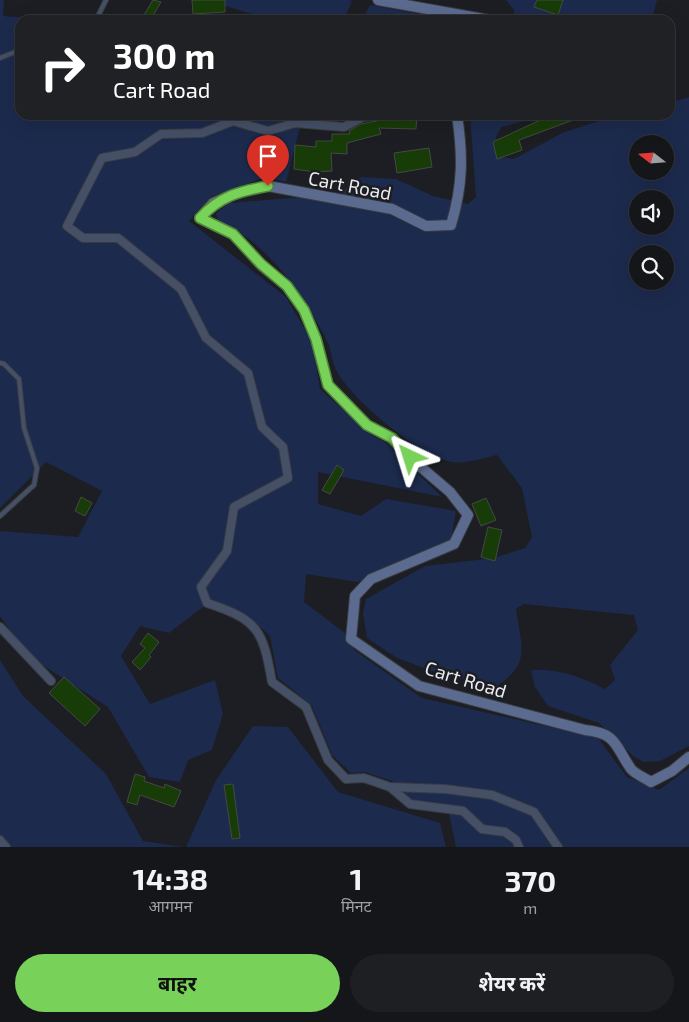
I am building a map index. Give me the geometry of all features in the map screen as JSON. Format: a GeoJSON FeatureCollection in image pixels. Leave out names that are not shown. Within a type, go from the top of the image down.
{"type":"FeatureCollection","features":[{"type":"Feature","properties":{"kind":"main road"},"geometry":{"type":"LineString","coordinates":[[378,0],[455,15]]}},
{"type":"Feature","properties":{"kind":"main road","name":"Cart Road"},"geometry":{"type":"LineString","coordinates":[[458,120],[462,147],[460,196],[451,225],[426,226],[392,209],[268,186],[234,194],[213,204],[200,218],[233,234],[261,264],[287,286],[304,310],[316,339],[328,385],[367,425],[392,438],[410,457],[450,492],[468,515],[454,544],[371,579],[366,584],[355,596],[351,639],[419,686],[585,730],[602,732],[616,744],[632,770],[651,782],[672,771],[689,756]]}},
{"type":"Feature","properties":{"kind":"street"},"geometry":{"type":"LineString","coordinates":[[357,120],[344,127],[295,123],[268,131],[233,121],[202,133],[161,134],[135,152],[102,158],[67,226],[83,238],[118,238],[181,289],[206,338],[248,374],[262,427],[283,446],[288,478],[234,507],[227,552],[200,587],[207,604],[227,610],[256,628],[266,644],[272,682],[306,707],[328,760],[346,779],[364,778],[390,787],[445,789],[492,795],[534,812],[558,847]]}},
{"type":"Feature","properties":{"kind":"street"},"geometry":{"type":"LineString","coordinates":[[0,627],[51,680]]}},
{"type":"Feature","properties":{"kind":"street"},"geometry":{"type":"LineString","coordinates":[[390,787],[410,804],[463,811],[482,829],[505,832],[519,847]]}},
{"type":"Feature","properties":{"kind":"street"},"geometry":{"type":"LineString","coordinates":[[0,840],[6,847]]}},
{"type":"Feature","properties":{"kind":"lane"},"geometry":{"type":"LineString","coordinates":[[98,15],[106,0]]}},
{"type":"Feature","properties":{"kind":"lane"},"geometry":{"type":"LineString","coordinates":[[0,58],[15,52]]}},
{"type":"Feature","properties":{"kind":"lane"},"geometry":{"type":"LineString","coordinates":[[0,363],[4,364],[19,379],[24,428],[37,468],[34,485],[0,516]]}},
{"type":"Feature","properties":{"kind":"shaded area"},"geometry":{"type":"Polygon","coordinates":[[[0,0],[4,0],[3,16],[15,17],[15,120],[302,120],[286,182],[266,177],[210,197],[189,221],[286,297],[313,343],[320,389],[370,434],[386,443],[442,497],[318,472],[318,504],[361,516],[386,499],[456,511],[451,540],[358,582],[306,574],[304,602],[346,634],[354,650],[422,698],[598,738],[627,777],[659,790],[689,768],[689,847],[456,847],[447,804],[412,800],[392,781],[365,772],[351,773],[332,755],[312,706],[278,678],[270,636],[249,617],[212,600],[169,633],[140,626],[121,656],[150,704],[215,680],[223,714],[212,750],[188,760],[180,782],[149,777],[108,707],[28,656],[0,616],[0,531],[78,537],[102,491],[46,462],[0,508],[0,0]]]}},
{"type":"Feature","properties":{"kind":"shaded area"},"geometry":{"type":"Polygon","coordinates":[[[206,0],[352,1],[346,15],[256,15],[206,0]]]}},
{"type":"Feature","properties":{"kind":"shaded area"},"geometry":{"type":"Polygon","coordinates":[[[506,0],[657,0],[653,15],[514,15],[514,10],[506,0]]]}},
{"type":"Feature","properties":{"kind":"shaded area"},"geometry":{"type":"Polygon","coordinates":[[[370,5],[423,15],[365,15],[370,5]]]}},
{"type":"Feature","properties":{"kind":"shaded area"},"geometry":{"type":"Polygon","coordinates":[[[689,97],[689,746],[660,761],[644,762],[634,757],[599,723],[548,706],[535,687],[531,670],[550,670],[569,674],[605,689],[615,680],[610,665],[638,630],[634,615],[524,604],[516,609],[521,643],[519,662],[515,670],[496,686],[432,671],[397,658],[367,638],[363,613],[366,599],[425,566],[494,558],[525,548],[532,537],[522,488],[497,455],[463,462],[452,462],[438,458],[406,439],[372,412],[345,384],[337,372],[328,343],[316,321],[281,270],[252,242],[218,220],[216,213],[229,203],[338,194],[361,177],[396,179],[433,196],[468,204],[476,197],[470,120],[525,120],[501,127],[496,137],[500,157],[514,159],[564,132],[600,120],[675,120],[675,101],[689,97]]]}},
{"type":"Feature","properties":{"kind":"shaded area"},"geometry":{"type":"Polygon","coordinates":[[[0,660],[23,696],[106,774],[143,841],[183,847],[0,847],[0,660]]]}},
{"type":"Feature","properties":{"kind":"shaded area"},"geometry":{"type":"Polygon","coordinates":[[[253,726],[288,727],[338,792],[440,823],[446,847],[186,847],[216,780],[253,726]]]}},
{"type":"Feature","properties":{"kind":"building"},"geometry":{"type":"Polygon","coordinates":[[[153,0],[161,2],[153,15],[144,15],[153,0]]]}},
{"type":"Feature","properties":{"kind":"building"},"geometry":{"type":"Polygon","coordinates":[[[192,0],[225,0],[225,12],[193,14],[192,0]]]}},
{"type":"Feature","properties":{"kind":"building"},"geometry":{"type":"Polygon","coordinates":[[[537,0],[563,0],[558,15],[534,7],[537,0]]]}},
{"type":"Feature","properties":{"kind":"building"},"geometry":{"type":"Polygon","coordinates":[[[381,120],[417,120],[416,129],[379,128],[381,134],[347,143],[347,154],[331,153],[332,171],[315,172],[294,169],[295,145],[316,147],[316,141],[332,141],[332,134],[350,134],[349,131],[361,124],[381,120]]]}},
{"type":"Feature","properties":{"kind":"building"},"geometry":{"type":"Polygon","coordinates":[[[540,120],[573,120],[519,140],[522,150],[497,159],[493,142],[540,120]]]}},
{"type":"Feature","properties":{"kind":"building"},"geometry":{"type":"Polygon","coordinates":[[[429,148],[432,167],[397,173],[394,153],[429,148]]]}},
{"type":"Feature","properties":{"kind":"building"},"geometry":{"type":"Polygon","coordinates":[[[337,465],[344,470],[330,494],[322,490],[337,465]]]}},
{"type":"Feature","properties":{"kind":"building"},"geometry":{"type":"Polygon","coordinates":[[[81,497],[92,503],[85,516],[75,511],[81,497]]]}},
{"type":"Feature","properties":{"kind":"building"},"geometry":{"type":"Polygon","coordinates":[[[486,498],[496,520],[481,526],[472,504],[486,498]]]}},
{"type":"Feature","properties":{"kind":"building"},"geometry":{"type":"Polygon","coordinates":[[[488,527],[502,530],[495,561],[481,557],[488,527]]]}},
{"type":"Feature","properties":{"kind":"building"},"geometry":{"type":"Polygon","coordinates":[[[148,633],[159,642],[149,655],[151,657],[140,670],[132,662],[145,648],[140,644],[148,633]]]}},
{"type":"Feature","properties":{"kind":"building"},"geometry":{"type":"Polygon","coordinates":[[[64,677],[100,709],[85,726],[49,693],[64,677]]]}},
{"type":"Feature","properties":{"kind":"building"},"geometry":{"type":"Polygon","coordinates":[[[135,774],[145,777],[144,781],[164,788],[165,784],[181,791],[174,807],[140,795],[137,805],[127,802],[135,774]]]}},
{"type":"Feature","properties":{"kind":"building"},"geometry":{"type":"Polygon","coordinates":[[[233,784],[240,838],[232,839],[224,785],[233,784]]]}},
{"type":"Feature","properties":{"kind":"route"},"geometry":{"type":"LineString","coordinates":[[268,186],[234,194],[213,204],[200,218],[217,228],[233,234],[261,264],[287,286],[304,310],[316,339],[328,385],[367,425],[392,438],[410,457]]}}]}
